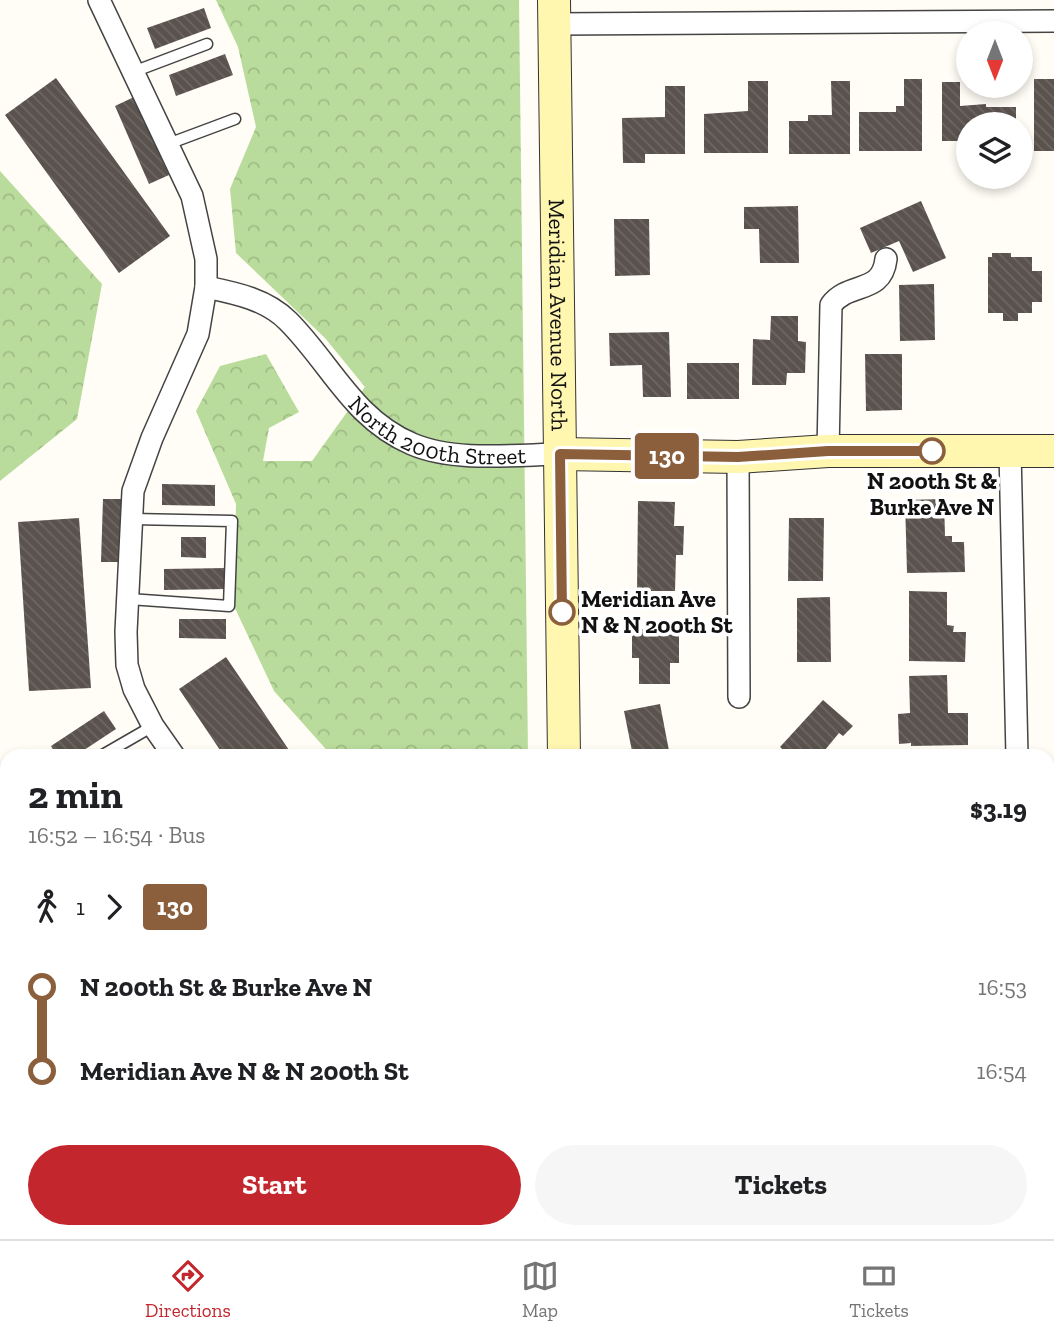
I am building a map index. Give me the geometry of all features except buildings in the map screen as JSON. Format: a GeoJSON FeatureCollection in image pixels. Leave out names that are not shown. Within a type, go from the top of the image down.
{"type":"FeatureCollection","features":[{"type":"Feature","properties":{"kind":"street"},"geometry":{"type":"LineString","coordinates":[[99,0],[192,196],[206,259],[206,287],[198,334],[152,438],[133,491],[126,632],[127,665],[134,689],[153,726],[169,749]]}},
{"type":"Feature","properties":{"kind":"street"},"geometry":{"type":"LineString","coordinates":[[554,12],[1054,21]]}},
{"type":"Feature","properties":{"kind":"street","name":"Meridian Avenue North"},"geometry":{"type":"LineString","coordinates":[[554,12],[564,749]]}},
{"type":"Feature","properties":{"kind":"street"},"geometry":{"type":"LineString","coordinates":[[828,451],[831,305],[838,296],[876,281],[884,272],[886,259]]}},
{"type":"Feature","properties":{"kind":"street","name":"North 200th Street"},"geometry":{"type":"LineString","coordinates":[[206,287],[250,297],[287,320],[372,421],[412,444],[443,453],[738,457],[828,451],[1054,451]]}},
{"type":"Feature","properties":{"kind":"street"},"geometry":{"type":"LineString","coordinates":[[1010,451],[1017,749]]}},
{"type":"Feature","properties":{"kind":"street"},"geometry":{"type":"LineString","coordinates":[[738,457],[739,698]]}},
{"type":"Feature","properties":{"kind":"lane"},"geometry":{"type":"LineString","coordinates":[[133,72],[207,44]]}},
{"type":"Feature","properties":{"kind":"lane"},"geometry":{"type":"LineString","coordinates":[[167,144],[235,120]]}},
{"type":"Feature","properties":{"kind":"lane"},"geometry":{"type":"LineString","coordinates":[[129,599],[229,606],[230,594],[232,521],[132,519]]}},
{"type":"Feature","properties":{"kind":"lane"},"geometry":{"type":"LineString","coordinates":[[114,749],[153,726]]}},
{"type":"Feature","properties":{"kind":"green space"},"geometry":{"type":"Polygon","coordinates":[[[216,0],[519,0],[528,749],[326,749],[274,691],[233,604],[236,504],[196,411],[220,366],[266,354],[299,412],[269,428],[263,461],[312,461],[365,387],[325,338],[236,253],[230,189],[256,127],[238,47],[216,0]]]}},
{"type":"Feature","properties":{"kind":"green space"},"geometry":{"type":"Polygon","coordinates":[[[0,171],[102,284],[77,419],[0,481],[0,171]]]}},
{"type":"Feature","properties":{"kind":"bus line","name":"130"},"geometry":{"type":"LineString","coordinates":[[562,612],[560,454],[738,457],[828,451],[932,451]]}},
{"type":"Feature","properties":{"kind":"place","name":"N 200th St & Burke Ave N"},"geometry":{"type":"Point","coordinates":[932,451]}},
{"type":"Feature","properties":{"kind":"place","name":"Meridian Ave N & N 200th St"},"geometry":{"type":"Point","coordinates":[562,612]}}]}
